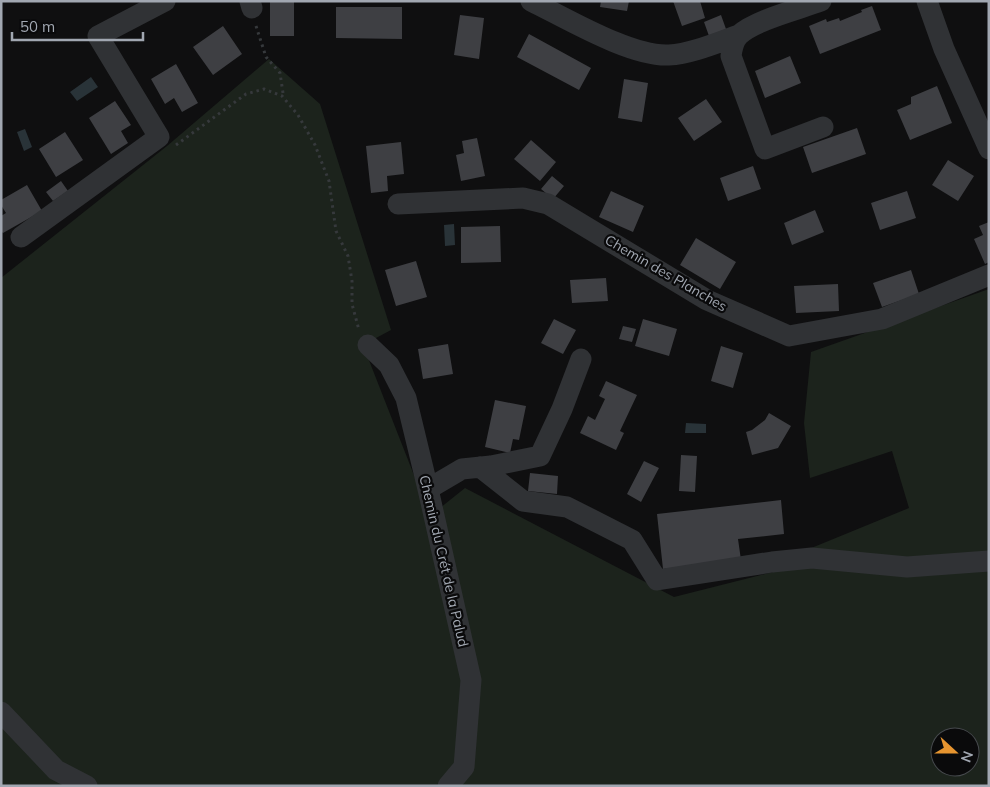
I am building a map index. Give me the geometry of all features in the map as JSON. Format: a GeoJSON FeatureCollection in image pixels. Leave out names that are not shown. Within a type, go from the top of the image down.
{"type":"FeatureCollection","features":[{"type":"Feature","properties":{"kind":"street"},"geometry":{"type":"LineString","coordinates":[[22,237],[159,138],[98,36],[165,1]]}},
{"type":"Feature","properties":{"kind":"street"},"geometry":{"type":"LineString","coordinates":[[531,1],[609,39],[643,52],[669,55],[706,47],[739,35],[759,23],[821,1]]}},
{"type":"Feature","properties":{"kind":"street"},"geometry":{"type":"LineString","coordinates":[[927,1],[944,49],[989,149]]}},
{"type":"Feature","properties":{"kind":"street"},"geometry":{"type":"LineString","coordinates":[[739,35],[732,44],[730,56],[766,149],[823,127]]}},
{"type":"Feature","properties":{"kind":"street","name":"Chemin des Planches"},"geometry":{"type":"LineString","coordinates":[[398,204],[524,198],[548,204],[708,300],[789,336],[882,319],[989,275]]}},
{"type":"Feature","properties":{"kind":"street","name":"Chemin du Crét de la Palud"},"geometry":{"type":"LineString","coordinates":[[368,345],[389,365],[406,398],[471,680],[464,766],[448,786]]}},
{"type":"Feature","properties":{"kind":"street"},"geometry":{"type":"LineString","coordinates":[[428,489],[462,469],[492,466],[540,456],[562,409],[581,358]]}},
{"type":"Feature","properties":{"kind":"street"},"geometry":{"type":"LineString","coordinates":[[480,467],[523,501],[567,507],[632,540],[657,580],[772,562],[812,558],[907,567],[989,561]]}},
{"type":"Feature","properties":{"kind":"street"},"geometry":{"type":"LineString","coordinates":[[1,712],[56,770],[87,786]]}},
{"type":"Feature","properties":{"kind":"path"},"geometry":{"type":"LineString","coordinates":[[251,5],[258,37],[266,57],[280,73],[282,96]]}},
{"type":"Feature","properties":{"kind":"path"},"geometry":{"type":"LineString","coordinates":[[159,138],[170,147],[177,144],[246,94],[264,89],[282,96],[298,115],[315,145],[329,181],[336,231],[348,256],[352,281],[352,304],[357,328],[368,345]]}},
{"type":"Feature","properties":{"kind":"shaded area"},"geometry":{"type":"Polygon","coordinates":[[[269,59],[320,104],[391,330],[363,345],[430,516],[465,488],[674,597],[805,564],[804,551],[909,508],[892,451],[810,478],[804,423],[811,352],[989,289],[989,786],[1,786],[1,278],[167,146],[269,59]]]}},
{"type":"Feature","properties":{"kind":"shaded area"},"geometry":{"type":"Polygon","coordinates":[[[91,77],[98,87],[77,101],[70,92],[91,77]]]}},
{"type":"Feature","properties":{"kind":"shaded area"},"geometry":{"type":"Polygon","coordinates":[[[25,129],[32,147],[24,151],[17,132],[25,129]]]}},
{"type":"Feature","properties":{"kind":"shaded area"},"geometry":{"type":"Polygon","coordinates":[[[454,224],[455,245],[445,246],[444,225],[454,224]]]}},
{"type":"Feature","properties":{"kind":"shaded area"},"geometry":{"type":"Polygon","coordinates":[[[686,423],[706,424],[706,433],[685,433],[686,423]]]}},
{"type":"Feature","properties":{"kind":"building"},"geometry":{"type":"Polygon","coordinates":[[[270,1],[294,1],[294,36],[270,36],[270,1]]]}},
{"type":"Feature","properties":{"kind":"building"},"geometry":{"type":"Polygon","coordinates":[[[601,1],[629,1],[627,11],[600,7],[601,1]]]}},
{"type":"Feature","properties":{"kind":"building"},"geometry":{"type":"Polygon","coordinates":[[[673,1],[700,1],[705,18],[682,26],[673,1]]]}},
{"type":"Feature","properties":{"kind":"building"},"geometry":{"type":"Polygon","coordinates":[[[872,6],[881,30],[820,54],[809,26],[826,19],[827,22],[839,18],[840,21],[872,6]]]}},
{"type":"Feature","properties":{"kind":"building"},"geometry":{"type":"Polygon","coordinates":[[[336,7],[402,7],[402,39],[336,38],[336,7]]]}},
{"type":"Feature","properties":{"kind":"building"},"geometry":{"type":"Polygon","coordinates":[[[460,15],[484,18],[479,59],[454,55],[460,15]]]}},
{"type":"Feature","properties":{"kind":"building"},"geometry":{"type":"Polygon","coordinates":[[[721,15],[726,29],[709,36],[704,22],[721,15]]]}},
{"type":"Feature","properties":{"kind":"building"},"geometry":{"type":"Polygon","coordinates":[[[223,26],[242,54],[213,75],[193,47],[223,26]]]}},
{"type":"Feature","properties":{"kind":"building"},"geometry":{"type":"Polygon","coordinates":[[[529,34],[591,68],[579,90],[517,57],[529,34]]]}},
{"type":"Feature","properties":{"kind":"building"},"geometry":{"type":"Polygon","coordinates":[[[790,56],[801,83],[765,98],[755,71],[790,56]]]}},
{"type":"Feature","properties":{"kind":"building"},"geometry":{"type":"Polygon","coordinates":[[[176,64],[198,103],[182,112],[174,98],[165,104],[151,79],[176,64]]]}},
{"type":"Feature","properties":{"kind":"building"},"geometry":{"type":"Polygon","coordinates":[[[624,79],[648,83],[642,122],[618,118],[624,79]]]}},
{"type":"Feature","properties":{"kind":"building"},"geometry":{"type":"Polygon","coordinates":[[[937,86],[952,123],[910,140],[897,110],[911,104],[911,97],[937,86]]]}},
{"type":"Feature","properties":{"kind":"building"},"geometry":{"type":"Polygon","coordinates":[[[706,99],[722,122],[694,141],[678,118],[706,99]]]}},
{"type":"Feature","properties":{"kind":"building"},"geometry":{"type":"Polygon","coordinates":[[[115,101],[131,125],[121,131],[128,143],[111,154],[89,118],[115,101]]]}},
{"type":"Feature","properties":{"kind":"building"},"geometry":{"type":"Polygon","coordinates":[[[857,128],[866,154],[812,173],[803,147],[857,128]]]}},
{"type":"Feature","properties":{"kind":"building"},"geometry":{"type":"Polygon","coordinates":[[[65,132],[83,160],[56,177],[39,149],[65,132]]]}},
{"type":"Feature","properties":{"kind":"building"},"geometry":{"type":"Polygon","coordinates":[[[477,138],[485,176],[461,181],[456,155],[464,153],[462,141],[477,138]]]}},
{"type":"Feature","properties":{"kind":"building"},"geometry":{"type":"Polygon","coordinates":[[[531,140],[556,162],[540,181],[514,159],[531,140]]]}},
{"type":"Feature","properties":{"kind":"building"},"geometry":{"type":"Polygon","coordinates":[[[401,142],[404,174],[387,176],[388,191],[371,193],[366,146],[401,142]]]}},
{"type":"Feature","properties":{"kind":"building"},"geometry":{"type":"Polygon","coordinates":[[[948,160],[974,176],[958,201],[932,185],[948,160]]]}},
{"type":"Feature","properties":{"kind":"building"},"geometry":{"type":"Polygon","coordinates":[[[753,166],[761,189],[728,201],[720,178],[753,166]]]}},
{"type":"Feature","properties":{"kind":"building"},"geometry":{"type":"Polygon","coordinates":[[[552,176],[564,186],[553,199],[541,189],[552,176]]]}},
{"type":"Feature","properties":{"kind":"building"},"geometry":{"type":"Polygon","coordinates":[[[61,181],[68,191],[53,201],[46,192],[61,181]]]}},
{"type":"Feature","properties":{"kind":"building"},"geometry":{"type":"Polygon","coordinates":[[[27,185],[42,211],[3,233],[1,231],[1,216],[6,213],[1,205],[1,200],[27,185]]]}},
{"type":"Feature","properties":{"kind":"building"},"geometry":{"type":"Polygon","coordinates":[[[611,191],[644,206],[633,232],[599,217],[611,191]]]}},
{"type":"Feature","properties":{"kind":"building"},"geometry":{"type":"Polygon","coordinates":[[[907,191],[916,218],[880,230],[871,203],[907,191]]]}},
{"type":"Feature","properties":{"kind":"building"},"geometry":{"type":"Polygon","coordinates":[[[815,210],[824,232],[792,245],[784,223],[815,210]]]}},
{"type":"Feature","properties":{"kind":"building"},"geometry":{"type":"Polygon","coordinates":[[[989,222],[989,262],[985,264],[974,239],[983,235],[979,226],[989,222]]]}},
{"type":"Feature","properties":{"kind":"building"},"geometry":{"type":"Polygon","coordinates":[[[500,226],[501,262],[461,263],[461,227],[500,226]]]}},
{"type":"Feature","properties":{"kind":"building"},"geometry":{"type":"Polygon","coordinates":[[[696,238],[736,262],[720,289],[680,265],[696,238]]]}},
{"type":"Feature","properties":{"kind":"building"},"geometry":{"type":"Polygon","coordinates":[[[416,261],[427,297],[396,306],[385,270],[416,261]]]}},
{"type":"Feature","properties":{"kind":"building"},"geometry":{"type":"Polygon","coordinates":[[[911,270],[919,294],[882,307],[873,283],[911,270]]]}},
{"type":"Feature","properties":{"kind":"building"},"geometry":{"type":"Polygon","coordinates":[[[606,278],[608,301],[572,303],[570,280],[606,278]]]}},
{"type":"Feature","properties":{"kind":"building"},"geometry":{"type":"Polygon","coordinates":[[[838,284],[839,311],[796,313],[794,286],[838,284]]]}},
{"type":"Feature","properties":{"kind":"building"},"geometry":{"type":"Polygon","coordinates":[[[554,319],[576,330],[563,354],[541,343],[554,319]]]}},
{"type":"Feature","properties":{"kind":"building"},"geometry":{"type":"Polygon","coordinates":[[[643,319],[677,329],[669,356],[635,346],[643,319]]]}},
{"type":"Feature","properties":{"kind":"building"},"geometry":{"type":"Polygon","coordinates":[[[623,326],[636,329],[632,342],[619,339],[623,326]]]}},
{"type":"Feature","properties":{"kind":"building"},"geometry":{"type":"Polygon","coordinates":[[[448,344],[453,374],[423,379],[418,349],[448,344]]]}},
{"type":"Feature","properties":{"kind":"building"},"geometry":{"type":"Polygon","coordinates":[[[721,346],[743,353],[733,388],[711,381],[721,346]]]}},
{"type":"Feature","properties":{"kind":"building"},"geometry":{"type":"Polygon","coordinates":[[[606,381],[637,395],[620,431],[624,433],[616,450],[580,433],[588,416],[595,420],[605,399],[599,396],[606,381]]]}},
{"type":"Feature","properties":{"kind":"building"},"geometry":{"type":"Polygon","coordinates":[[[495,400],[526,406],[519,440],[513,439],[510,453],[485,447],[495,400]]]}},
{"type":"Feature","properties":{"kind":"building"},"geometry":{"type":"Polygon","coordinates":[[[769,413],[791,426],[778,448],[752,455],[746,432],[752,430],[765,420],[769,413]]]}},
{"type":"Feature","properties":{"kind":"building"},"geometry":{"type":"Polygon","coordinates":[[[681,455],[697,456],[695,492],[679,491],[681,455]]]}},
{"type":"Feature","properties":{"kind":"building"},"geometry":{"type":"Polygon","coordinates":[[[644,461],[659,468],[641,502],[627,494],[644,461]]]}},
{"type":"Feature","properties":{"kind":"building"},"geometry":{"type":"Polygon","coordinates":[[[530,473],[558,476],[557,494],[528,491],[530,473]]]}},
{"type":"Feature","properties":{"kind":"building"},"geometry":{"type":"Polygon","coordinates":[[[781,500],[784,534],[738,539],[741,560],[663,569],[657,514],[781,500]]]}}]}
